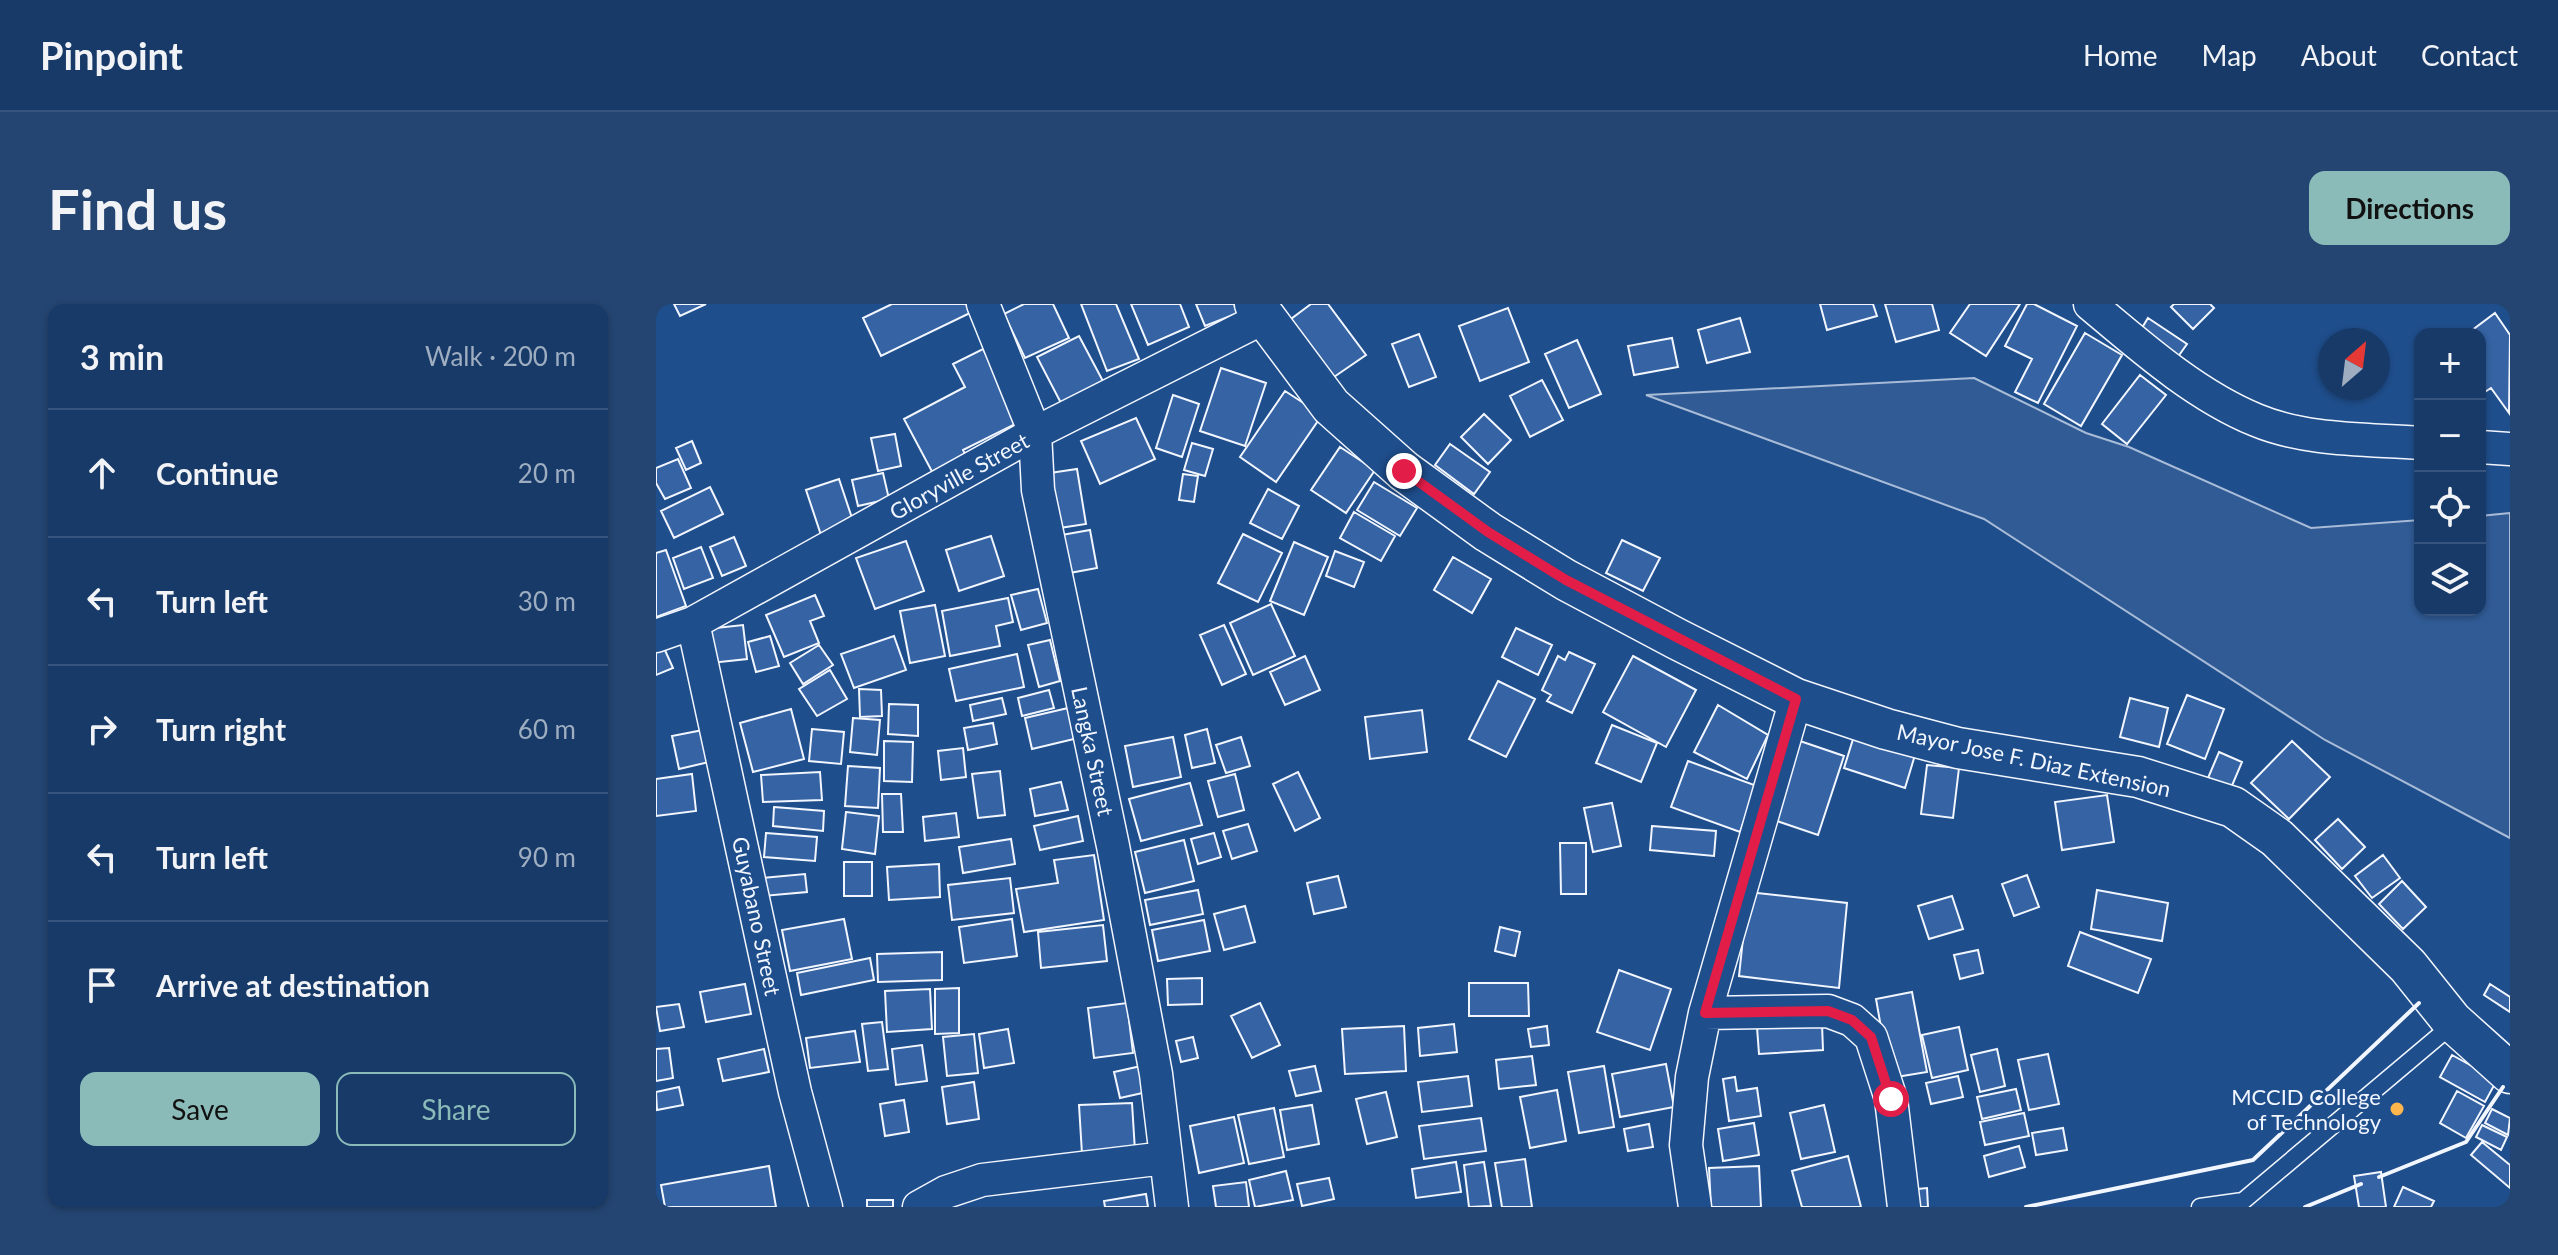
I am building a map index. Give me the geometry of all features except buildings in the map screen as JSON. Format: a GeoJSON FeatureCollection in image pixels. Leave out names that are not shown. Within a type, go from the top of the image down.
{"type":"FeatureCollection","features":[{"type":"Feature","properties":{"kind":"street","name":"Langka Street"},"geometry":{"type":"LineString","coordinates":[[983,304],[1035,433],[1038,490],[1119,877],[1156,1074],[1172,1207]]}},
{"type":"Feature","properties":{"kind":"street"},"geometry":{"type":"LineString","coordinates":[[2090,304],[2184,380],[2257,421],[2309,434],[2414,443]]}},
{"type":"Feature","properties":{"kind":"street","name":"Gloryville Street"},"geometry":{"type":"LineString","coordinates":[[656,636],[693,623],[1259,311]]}},
{"type":"Feature","properties":{"kind":"street","name":"Mayor Jose F. Diaz Extension"},"geometry":{"type":"LineString","coordinates":[[1259,311],[1331,406],[1404,471],[1488,532],[1566,580],[1796,699],[1958,748],[2138,777],[2233,807],[2277,838],[2408,966],[2452,1021],[2510,1073]]}},
{"type":"Feature","properties":{"kind":"street"},"geometry":{"type":"LineString","coordinates":[[2486,447],[2510,449]]}},
{"type":"Feature","properties":{"kind":"street","name":"Guyabano Street"},"geometry":{"type":"LineString","coordinates":[[693,623],[795,1092],[826,1207]]}},
{"type":"Feature","properties":{"kind":"street"},"geometry":{"type":"LineString","coordinates":[[1695,1207],[1686,1145],[1692,1077],[1705,1013],[1796,699]]}},
{"type":"Feature","properties":{"kind":"street"},"geometry":{"type":"LineString","coordinates":[[1705,1013],[1828,1011],[1852,1020],[1871,1037],[1891,1099],[1904,1207]]}},
{"type":"Feature","properties":{"kind":"street"},"geometry":{"type":"LineString","coordinates":[[919,1207],[946,1192],[982,1180],[1165,1158]]}},
{"type":"Feature","properties":{"kind":"lane"},"geometry":{"type":"LineString","coordinates":[[2200,1207],[2244,1204],[2446,1030],[2452,1021]]}},
{"type":"Feature","properties":{"kind":"shaded area"},"geometry":{"type":"Polygon","coordinates":[[[1974,378],[2086,433],[2129,447],[2311,528],[2414,520],[2414,616],[2486,616],[2486,515],[2510,513],[2510,838],[2325,740],[1984,519],[1646,395],[1974,378]]]}},
{"type":"Feature","properties":{"kind":"wall"},"geometry":{"type":"LineString","coordinates":[[2026,1207],[2253,1160],[2419,1003]]}},
{"type":"Feature","properties":{"kind":"wall"},"geometry":{"type":"LineString","coordinates":[[2379,1177],[2466,1142],[2503,1087]]}},
{"type":"Feature","properties":{"kind":"wall"},"geometry":{"type":"LineString","coordinates":[[2305,1207],[2361,1184]]}},
{"type":"Feature","properties":{"kind":"place","name":"MCCID College of Technology"},"geometry":{"type":"Point","coordinates":[2397,1109]}},
{"type":"Feature","properties":{"kind":"route"},"geometry":{"type":"LineString","coordinates":[[1404,471],[1488,532],[1566,580],[1796,699],[1705,1013],[1828,1011],[1852,1020],[1871,1037],[1891,1099]]}}]}
